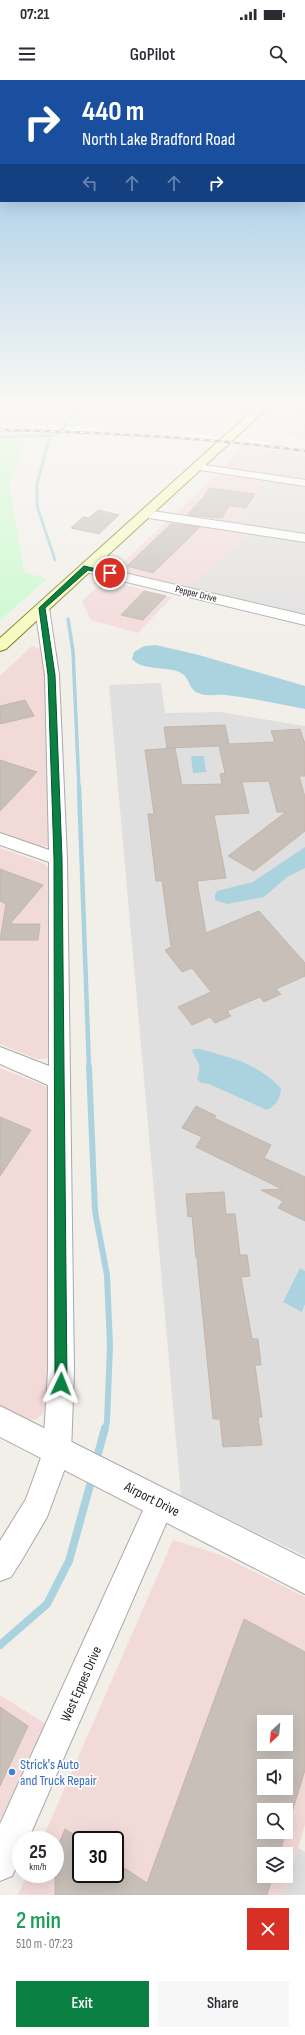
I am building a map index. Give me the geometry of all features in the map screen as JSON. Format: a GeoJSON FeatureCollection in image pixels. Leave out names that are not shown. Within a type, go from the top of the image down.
{"type":"FeatureCollection","features":[{"type":"Feature","properties":{"kind":"main road"},"geometry":{"type":"LineString","coordinates":[[0,646],[177,486]]}},
{"type":"Feature","properties":{"kind":"street"},"geometry":{"type":"LineString","coordinates":[[146,514],[305,538]]}},
{"type":"Feature","properties":{"kind":"street","name":"Pepper Drive"},"geometry":{"type":"LineString","coordinates":[[86,568],[305,620]]}},
{"type":"Feature","properties":{"kind":"street"},"geometry":{"type":"LineString","coordinates":[[0,1566],[13,1548],[66,1457],[61,1371],[58,859],[52,675],[42,608]]}},
{"type":"Feature","properties":{"kind":"street"},"geometry":{"type":"LineString","coordinates":[[0,839],[58,859]]}},
{"type":"Feature","properties":{"kind":"street"},"geometry":{"type":"LineString","coordinates":[[0,1055],[60,1080]]}},
{"type":"Feature","properties":{"kind":"street","name":"Airport Drive"},"geometry":{"type":"LineString","coordinates":[[0,1421],[66,1457],[161,1503],[305,1577]]}},
{"type":"Feature","properties":{"kind":"street","name":"West Eppes Drive"},"geometry":{"type":"LineString","coordinates":[[0,1864],[161,1503]]}},
{"type":"Feature","properties":{"kind":"shaded area"},"geometry":{"type":"Polygon","coordinates":[[[205,486],[262,486],[237,523],[176,513],[205,486]]]}},
{"type":"Feature","properties":{"kind":"shaded area"},"geometry":{"type":"Polygon","coordinates":[[[262,486],[305,486],[305,616],[189,587],[250,533],[237,523],[262,486]]]}},
{"type":"Feature","properties":{"kind":"shaded area"},"geometry":{"type":"Polygon","coordinates":[[[167,521],[250,533],[189,587],[117,570],[119,566],[167,521]]]}},
{"type":"Feature","properties":{"kind":"shaded area"},"geometry":{"type":"Polygon","coordinates":[[[105,580],[172,597],[138,633],[91,620],[82,601],[105,580]]]}},
{"type":"Feature","properties":{"kind":"shaded area"},"geometry":{"type":"Polygon","coordinates":[[[32,646],[40,649],[44,661],[51,842],[50,845],[42,847],[0,832],[0,676],[32,646]]]}},
{"type":"Feature","properties":{"kind":"shaded area"},"geometry":{"type":"Polygon","coordinates":[[[161,683],[165,713],[220,712],[305,726],[305,1556],[181,1496],[109,685],[161,683]]]}},
{"type":"Feature","properties":{"kind":"shaded area"},"geometry":{"type":"Polygon","coordinates":[[[0,848],[45,864],[50,870],[53,1053],[46,1059],[37,1059],[0,1044],[0,848]]]}},
{"type":"Feature","properties":{"kind":"shaded area"},"geometry":{"type":"Polygon","coordinates":[[[0,1068],[47,1087],[50,1097],[49,1402],[43,1414],[34,1420],[24,1418],[0,1405],[0,1068]]]}},
{"type":"Feature","properties":{"kind":"shaded area"},"geometry":{"type":"Polygon","coordinates":[[[173,1540],[218,1554],[305,1597],[305,1825],[293,1865],[293,1847],[257,1847],[257,1883],[288,1883],[284,1895],[18,1895],[23,1883],[64,1883],[64,1831],[46,1831],[173,1540]]]}},
{"type":"Feature","properties":{"kind":"shaded area","name":"Strick's Auto and Truck Repair"},"geometry":{"type":"Polygon","coordinates":[[[0,1695],[46,1724],[0,1820],[0,1695]]]}},
{"type":"Feature","properties":{"kind":"shaded area"},"geometry":{"type":"Polygon","coordinates":[[[298,1848],[305,1852],[305,1895],[284,1895],[288,1883],[293,1883],[293,1865],[298,1848]]]}},
{"type":"Feature","properties":{"kind":"green space"},"geometry":{"type":"Polygon","coordinates":[[[0,486],[9,486],[24,572],[47,579],[0,620],[0,486]]]}},
{"type":"Feature","properties":{"kind":"water"},"geometry":{"type":"Polygon","coordinates":[[[156,645],[199,655],[305,686],[305,709],[236,696],[201,694],[192,689],[183,674],[173,670],[148,667],[136,663],[132,659],[134,652],[144,646],[156,645]]]}},
{"type":"Feature","properties":{"kind":"water"},"geometry":{"type":"Polygon","coordinates":[[[191,756],[204,756],[206,772],[193,773],[191,756]]]}},
{"type":"Feature","properties":{"kind":"water"},"geometry":{"type":"Polygon","coordinates":[[[305,847],[305,868],[287,877],[264,897],[227,904],[215,900],[217,891],[253,882],[305,847]]]}},
{"type":"Feature","properties":{"kind":"water"},"geometry":{"type":"Polygon","coordinates":[[[194,1049],[200,1049],[244,1062],[262,1072],[281,1088],[277,1101],[267,1110],[209,1084],[201,1083],[197,1079],[199,1068],[198,1062],[192,1051],[194,1049]]]}},
{"type":"Feature","properties":{"kind":"water"},"geometry":{"type":"Polygon","coordinates":[[[300,1268],[305,1271],[305,1304],[302,1312],[283,1302],[300,1268]]]}},
{"type":"Feature","properties":{"kind":"building"},"geometry":{"type":"Polygon","coordinates":[[[210,488],[255,494],[246,508],[229,506],[222,518],[187,515],[210,488]]]}},
{"type":"Feature","properties":{"kind":"building"},"geometry":{"type":"Polygon","coordinates":[[[98,510],[119,515],[99,534],[71,528],[83,517],[89,518],[98,510]]]}},
{"type":"Feature","properties":{"kind":"building"},"geometry":{"type":"Polygon","coordinates":[[[171,524],[200,527],[153,573],[127,566],[171,524]]]}},
{"type":"Feature","properties":{"kind":"building"},"geometry":{"type":"Polygon","coordinates":[[[144,591],[166,596],[143,620],[121,615],[144,591]]]}},
{"type":"Feature","properties":{"kind":"building"},"geometry":{"type":"Polygon","coordinates":[[[25,700],[34,716],[0,724],[0,706],[25,700]]]}},
{"type":"Feature","properties":{"kind":"building"},"geometry":{"type":"Polygon","coordinates":[[[225,725],[229,744],[275,742],[271,731],[300,729],[305,744],[305,776],[299,776],[305,797],[305,831],[254,871],[228,856],[286,812],[277,812],[269,781],[242,782],[249,813],[214,815],[226,878],[197,881],[206,933],[259,911],[305,963],[305,976],[276,989],[281,994],[264,1002],[260,997],[227,1011],[231,1016],[215,1023],[210,1017],[192,1025],[178,1007],[211,992],[192,968],[182,972],[165,950],[171,947],[162,881],[156,881],[148,814],[154,814],[145,750],[175,748],[182,785],[222,784],[220,774],[225,773],[219,746],[167,748],[164,727],[225,725]]]}},
{"type":"Feature","properties":{"kind":"building"},"geometry":{"type":"Polygon","coordinates":[[[0,760],[37,772],[0,811],[0,760]]]}},
{"type":"Feature","properties":{"kind":"building"},"geometry":{"type":"Polygon","coordinates":[[[0,869],[43,885],[10,924],[40,924],[38,940],[0,940],[6,904],[0,901],[0,869]]]}},
{"type":"Feature","properties":{"kind":"building"},"geometry":{"type":"Polygon","coordinates":[[[196,1106],[216,1116],[214,1118],[271,1145],[264,1158],[305,1177],[305,1221],[278,1208],[283,1201],[261,1190],[282,1189],[196,1147],[202,1137],[182,1128],[196,1106]]]}},
{"type":"Feature","properties":{"kind":"building"},"geometry":{"type":"Polygon","coordinates":[[[0,1117],[31,1130],[0,1176],[0,1117]]]}},
{"type":"Feature","properties":{"kind":"building"},"geometry":{"type":"Polygon","coordinates":[[[224,1192],[226,1214],[235,1214],[240,1255],[247,1255],[250,1276],[241,1277],[252,1339],[258,1339],[261,1365],[255,1365],[262,1417],[258,1417],[262,1445],[223,1447],[220,1419],[213,1419],[192,1216],[188,1217],[186,1194],[224,1192]]]}},
{"type":"Feature","properties":{"kind":"building"},"geometry":{"type":"Polygon","coordinates":[[[244,1619],[305,1652],[305,1770],[293,1809],[293,1803],[257,1803],[257,1839],[284,1839],[281,1847],[257,1847],[257,1883],[271,1883],[267,1895],[55,1895],[55,1883],[64,1883],[65,1829],[72,1833],[72,1883],[124,1883],[124,1868],[147,1883],[244,1619]]]}},
{"type":"Feature","properties":{"kind":"building"},"geometry":{"type":"Polygon","coordinates":[[[0,1707],[28,1726],[0,1786],[0,1707]]]}},
{"type":"Feature","properties":{"kind":"waterway"},"geometry":{"type":"LineString","coordinates":[[37,486],[37,506],[55,560]]}},
{"type":"Feature","properties":{"kind":"waterway"},"geometry":{"type":"LineString","coordinates":[[68,619],[73,651],[79,788]]}},
{"type":"Feature","properties":{"kind":"waterway"},"geometry":{"type":"LineString","coordinates":[[79,787],[89,1068]]}},
{"type":"Feature","properties":{"kind":"waterway"},"geometry":{"type":"LineString","coordinates":[[89,1067],[95,1211],[107,1275],[110,1346],[107,1422],[105,1429]]}},
{"type":"Feature","properties":{"kind":"waterway"},"geometry":{"type":"LineString","coordinates":[[96,1461],[105,1428]]}},
{"type":"Feature","properties":{"kind":"waterway"},"geometry":{"type":"LineString","coordinates":[[0,1645],[47,1604],[69,1561],[92,1478]]}},
{"type":"Feature","properties":{"kind":"place","name":"Strick's Auto and Truck Repair"},"geometry":{"type":"Point","coordinates":[12,1772]}},
{"type":"Feature","properties":{"kind":"route"},"geometry":{"type":"LineString","coordinates":[[61,1384],[61,1096],[58,859],[52,675],[42,608],[86,568],[110,573]]}}]}
